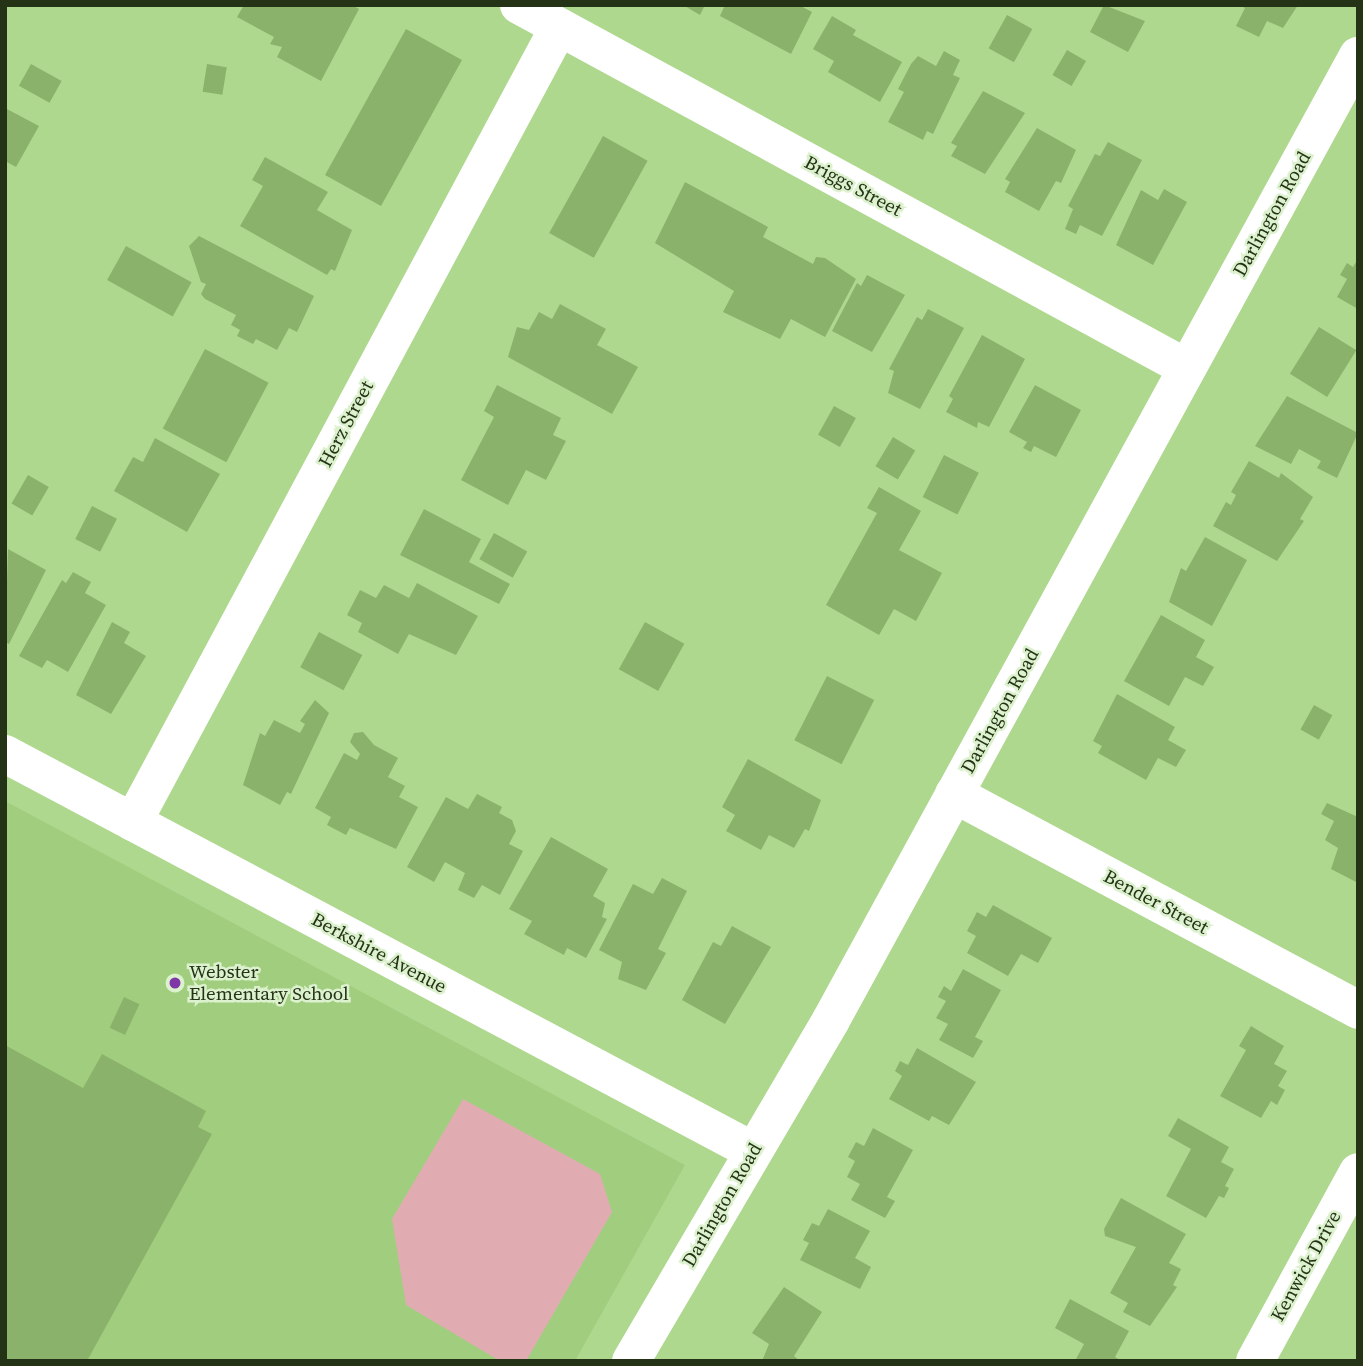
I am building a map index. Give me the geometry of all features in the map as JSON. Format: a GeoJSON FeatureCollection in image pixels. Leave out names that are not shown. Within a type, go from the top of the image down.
{"type":"FeatureCollection","features":[{"type":"Feature","properties":{"kind":"street","name":"Briggs Street"},"geometry":{"type":"LineString","coordinates":[[519,5],[1187,368]]}},
{"type":"Feature","properties":{"kind":"street","name":"Herz Street"},"geometry":{"type":"LineString","coordinates":[[133,822],[559,27]]}},
{"type":"Feature","properties":{"kind":"street","name":"Darlington Road"},"geometry":{"type":"LineString","coordinates":[[631,1361],[754,1151],[954,794],[1358,56]]}},
{"type":"Feature","properties":{"kind":"street","name":"Berkshire Avenue"},"geometry":{"type":"LineString","coordinates":[[5,754],[754,1151]]}},
{"type":"Feature","properties":{"kind":"street","name":"Bender Street"},"geometry":{"type":"LineString","coordinates":[[954,794],[1358,1010]]}},
{"type":"Feature","properties":{"kind":"street","name":"Kenwick Drive"},"geometry":{"type":"LineString","coordinates":[[1255,1361],[1358,1172]]}},
{"type":"Feature","properties":{"kind":"shaded area","name":"Webster Elementary School"},"geometry":{"type":"Polygon","coordinates":[[[5,801],[685,1165],[575,1361],[5,1361],[5,801]]]}},
{"type":"Feature","properties":{"kind":"shaded area"},"geometry":{"type":"Polygon","coordinates":[[[463,1099],[600,1174],[612,1212],[526,1361],[500,1361],[406,1305],[392,1219],[463,1099]]]}},
{"type":"Feature","properties":{"kind":"building"},"geometry":{"type":"Polygon","coordinates":[[[244,5],[352,5],[359,9],[321,81],[277,57],[282,47],[270,44],[274,37],[237,17],[244,5]]]}},
{"type":"Feature","properties":{"kind":"building"},"geometry":{"type":"Polygon","coordinates":[[[683,5],[705,5],[700,15],[683,5]]]}},
{"type":"Feature","properties":{"kind":"building"},"geometry":{"type":"Polygon","coordinates":[[[725,5],[799,5],[812,12],[791,54],[720,16],[725,5]]]}},
{"type":"Feature","properties":{"kind":"building"},"geometry":{"type":"Polygon","coordinates":[[[1104,5],[1145,21],[1128,52],[1090,32],[1104,5]]]}},
{"type":"Feature","properties":{"kind":"building"},"geometry":{"type":"Polygon","coordinates":[[[1239,5],[1298,5],[1283,28],[1267,21],[1259,37],[1236,26],[1245,8],[1239,5]]]}},
{"type":"Feature","properties":{"kind":"building"},"geometry":{"type":"Polygon","coordinates":[[[1007,15],[1032,29],[1014,62],[989,48],[1007,15]]]}},
{"type":"Feature","properties":{"kind":"building"},"geometry":{"type":"Polygon","coordinates":[[[832,16],[856,30],[853,35],[902,62],[880,102],[828,72],[834,61],[813,49],[832,16]]]}},
{"type":"Feature","properties":{"kind":"building"},"geometry":{"type":"Polygon","coordinates":[[[406,29],[462,60],[381,206],[325,175],[406,29]]]}},
{"type":"Feature","properties":{"kind":"building"},"geometry":{"type":"Polygon","coordinates":[[[1067,50],[1086,61],[1072,86],[1052,75],[1067,50]]]}},
{"type":"Feature","properties":{"kind":"building"},"geometry":{"type":"Polygon","coordinates":[[[944,51],[960,60],[953,75],[960,78],[933,134],[927,131],[923,140],[888,122],[904,92],[898,89],[911,64],[918,56],[936,66],[944,51]]]}},
{"type":"Feature","properties":{"kind":"building"},"geometry":{"type":"Polygon","coordinates":[[[31,64],[62,81],[49,103],[19,86],[31,64]]]}},
{"type":"Feature","properties":{"kind":"building"},"geometry":{"type":"Polygon","coordinates":[[[207,64],[227,67],[222,95],[203,92],[207,64]]]}},
{"type":"Feature","properties":{"kind":"building"},"geometry":{"type":"Polygon","coordinates":[[[983,91],[1025,113],[985,174],[951,156],[957,146],[951,143],[983,91]]]}},
{"type":"Feature","properties":{"kind":"building"},"geometry":{"type":"Polygon","coordinates":[[[5,108],[39,126],[16,167],[5,161],[5,108]]]}},
{"type":"Feature","properties":{"kind":"building"},"geometry":{"type":"Polygon","coordinates":[[[1037,128],[1076,150],[1061,183],[1056,181],[1039,211],[1005,192],[1010,182],[1005,179],[1037,128]]]}},
{"type":"Feature","properties":{"kind":"building"},"geometry":{"type":"Polygon","coordinates":[[[603,136],[648,161],[594,258],[549,233],[603,136]]]}},
{"type":"Feature","properties":{"kind":"building"},"geometry":{"type":"Polygon","coordinates":[[[1108,142],[1142,160],[1102,236],[1080,225],[1076,234],[1065,229],[1073,209],[1068,206],[1095,154],[1100,156],[1108,142]]]}},
{"type":"Feature","properties":{"kind":"building"},"geometry":{"type":"Polygon","coordinates":[[[265,157],[328,192],[317,210],[352,230],[335,271],[331,269],[327,275],[240,226],[263,186],[252,180],[265,157]]]}},
{"type":"Feature","properties":{"kind":"building"},"geometry":{"type":"Polygon","coordinates":[[[685,182],[768,227],[763,237],[813,264],[816,257],[825,258],[856,279],[825,337],[791,319],[780,339],[723,312],[734,291],[655,243],[685,182]]]}},
{"type":"Feature","properties":{"kind":"building"},"geometry":{"type":"Polygon","coordinates":[[[1164,189],[1187,202],[1153,265],[1116,245],[1141,190],[1158,200],[1164,189]]]}},
{"type":"Feature","properties":{"kind":"building"},"geometry":{"type":"Polygon","coordinates":[[[199,236],[314,296],[297,332],[289,328],[277,350],[256,339],[253,344],[237,336],[240,330],[231,325],[236,315],[205,299],[201,294],[206,284],[201,282],[189,246],[199,236]]]}},
{"type":"Feature","properties":{"kind":"building"},"geometry":{"type":"Polygon","coordinates":[[[126,246],[192,282],[173,316],[107,280],[126,246]]]}},
{"type":"Feature","properties":{"kind":"building"},"geometry":{"type":"Polygon","coordinates":[[[1358,259],[1358,309],[1337,297],[1347,279],[1340,275],[1347,263],[1353,267],[1358,259]]]}},
{"type":"Feature","properties":{"kind":"building"},"geometry":{"type":"Polygon","coordinates":[[[867,275],[905,295],[872,352],[832,331],[857,283],[861,286],[867,275]]]}},
{"type":"Feature","properties":{"kind":"building"},"geometry":{"type":"Polygon","coordinates":[[[560,304],[606,329],[597,345],[638,367],[612,414],[508,357],[517,327],[529,330],[539,312],[552,319],[560,304]]]}},
{"type":"Feature","properties":{"kind":"building"},"geometry":{"type":"Polygon","coordinates":[[[928,309],[964,328],[920,409],[888,393],[894,371],[889,369],[917,317],[922,320],[928,309]]]}},
{"type":"Feature","properties":{"kind":"building"},"geometry":{"type":"Polygon","coordinates":[[[1319,327],[1356,350],[1327,397],[1290,374],[1319,327]]]}},
{"type":"Feature","properties":{"kind":"building"},"geometry":{"type":"Polygon","coordinates":[[[982,335],[1025,359],[989,427],[978,422],[977,428],[946,412],[953,399],[949,396],[982,335]]]}},
{"type":"Feature","properties":{"kind":"building"},"geometry":{"type":"Polygon","coordinates":[[[205,349],[269,383],[226,462],[163,428],[205,349]]]}},
{"type":"Feature","properties":{"kind":"building"},"geometry":{"type":"Polygon","coordinates":[[[497,385],[561,418],[553,435],[566,441],[546,480],[526,470],[508,505],[461,480],[494,417],[484,411],[497,385]]]}},
{"type":"Feature","properties":{"kind":"building"},"geometry":{"type":"Polygon","coordinates":[[[1035,385],[1081,410],[1056,457],[1034,446],[1031,452],[1023,448],[1027,442],[1009,432],[1035,385]]]}},
{"type":"Feature","properties":{"kind":"building"},"geometry":{"type":"Polygon","coordinates":[[[1287,396],[1358,433],[1337,478],[1317,468],[1321,461],[1299,449],[1291,464],[1255,446],[1287,396]]]}},
{"type":"Feature","properties":{"kind":"building"},"geometry":{"type":"Polygon","coordinates":[[[834,406],[856,418],[840,447],[818,435],[834,406]]]}},
{"type":"Feature","properties":{"kind":"building"},"geometry":{"type":"Polygon","coordinates":[[[893,437],[915,450],[898,480],[875,466],[893,437]]]}},
{"type":"Feature","properties":{"kind":"building"},"geometry":{"type":"Polygon","coordinates":[[[155,438],[220,474],[187,532],[114,491],[133,457],[143,462],[155,438]]]}},
{"type":"Feature","properties":{"kind":"building"},"geometry":{"type":"Polygon","coordinates":[[[944,455],[979,473],[957,515],[923,497],[944,455]]]}},
{"type":"Feature","properties":{"kind":"building"},"geometry":{"type":"Polygon","coordinates":[[[1249,461],[1279,478],[1281,473],[1313,497],[1300,519],[1304,521],[1277,561],[1213,526],[1226,502],[1231,505],[1236,495],[1231,492],[1249,461]]]}},
{"type":"Feature","properties":{"kind":"building"},"geometry":{"type":"Polygon","coordinates":[[[28,475],[49,487],[32,516],[12,504],[28,475]]]}},
{"type":"Feature","properties":{"kind":"building"},"geometry":{"type":"Polygon","coordinates":[[[879,487],[921,511],[899,550],[942,573],[916,621],[894,609],[879,635],[826,605],[877,513],[867,508],[879,487]]]}},
{"type":"Feature","properties":{"kind":"building"},"geometry":{"type":"Polygon","coordinates":[[[92,506],[117,519],[100,552],[75,539],[92,506]]]}},
{"type":"Feature","properties":{"kind":"building"},"geometry":{"type":"Polygon","coordinates":[[[424,509],[481,539],[469,562],[510,584],[499,604],[400,555],[424,509]]]}},
{"type":"Feature","properties":{"kind":"building"},"geometry":{"type":"Polygon","coordinates":[[[494,533],[527,551],[513,578],[479,559],[494,533]]]}},
{"type":"Feature","properties":{"kind":"building"},"geometry":{"type":"Polygon","coordinates":[[[1205,537],[1247,560],[1212,626],[1169,602],[1181,568],[1186,571],[1205,537]]]}},
{"type":"Feature","properties":{"kind":"building"},"geometry":{"type":"Polygon","coordinates":[[[8,549],[46,570],[9,644],[5,642],[8,549]]]}},
{"type":"Feature","properties":{"kind":"building"},"geometry":{"type":"Polygon","coordinates":[[[73,572],[91,582],[85,593],[106,605],[68,672],[47,660],[42,668],[19,656],[62,580],[66,583],[73,572]]]}},
{"type":"Feature","properties":{"kind":"building"},"geometry":{"type":"Polygon","coordinates":[[[417,583],[478,616],[456,655],[409,634],[398,654],[358,632],[362,623],[347,615],[360,590],[376,598],[384,585],[409,598],[417,583]]]}},
{"type":"Feature","properties":{"kind":"building"},"geometry":{"type":"Polygon","coordinates":[[[1161,615],[1205,640],[1196,657],[1214,667],[1203,686],[1185,677],[1169,706],[1124,681],[1161,615]]]}},
{"type":"Feature","properties":{"kind":"building"},"geometry":{"type":"Polygon","coordinates":[[[112,622],[130,632],[124,643],[146,656],[111,714],[76,695],[112,622]]]}},
{"type":"Feature","properties":{"kind":"building"},"geometry":{"type":"Polygon","coordinates":[[[645,622],[684,644],[658,691],[619,669],[645,622]]]}},
{"type":"Feature","properties":{"kind":"building"},"geometry":{"type":"Polygon","coordinates":[[[319,632],[362,655],[343,690],[300,667],[319,632]]]}},
{"type":"Feature","properties":{"kind":"building"},"geometry":{"type":"Polygon","coordinates":[[[827,676],[874,700],[842,764],[794,740],[827,676]]]}},
{"type":"Feature","properties":{"kind":"building"},"geometry":{"type":"Polygon","coordinates":[[[1117,694],[1175,727],[1168,740],[1186,750],[1176,767],[1158,758],[1146,780],[1098,753],[1102,746],[1093,741],[1117,694]]]}},
{"type":"Feature","properties":{"kind":"building"},"geometry":{"type":"Polygon","coordinates":[[[315,700],[329,713],[291,794],[287,792],[280,805],[243,785],[260,733],[265,736],[274,720],[300,733],[305,724],[300,721],[315,700]]]}},
{"type":"Feature","properties":{"kind":"building"},"geometry":{"type":"Polygon","coordinates":[[[1314,705],[1332,715],[1319,740],[1300,729],[1314,705]]]}},
{"type":"Feature","properties":{"kind":"building"},"geometry":{"type":"Polygon","coordinates":[[[363,732],[374,745],[398,758],[388,777],[405,786],[399,797],[418,807],[396,849],[350,828],[346,835],[327,825],[331,817],[315,808],[344,753],[357,760],[360,754],[350,742],[354,733],[363,732]]]}},
{"type":"Feature","properties":{"kind":"building"},"geometry":{"type":"Polygon","coordinates":[[[748,759],[821,800],[809,831],[805,829],[794,848],[769,835],[761,850],[726,831],[735,815],[722,807],[748,759]]]}},
{"type":"Feature","properties":{"kind":"building"},"geometry":{"type":"Polygon","coordinates":[[[477,794],[502,807],[499,813],[512,820],[516,831],[509,844],[523,851],[500,895],[482,885],[474,898],[458,890],[465,873],[445,862],[434,882],[407,867],[446,797],[468,809],[477,794]]]}},
{"type":"Feature","properties":{"kind":"building"},"geometry":{"type":"Polygon","coordinates":[[[1327,803],[1358,817],[1358,883],[1331,869],[1338,848],[1325,840],[1334,821],[1321,814],[1327,803]]]}},
{"type":"Feature","properties":{"kind":"building"},"geometry":{"type":"Polygon","coordinates":[[[551,837],[608,869],[593,896],[605,903],[602,917],[607,919],[586,958],[567,948],[564,955],[524,934],[532,921],[509,909],[551,837]]]}},
{"type":"Feature","properties":{"kind":"building"},"geometry":{"type":"Polygon","coordinates":[[[662,878],[687,891],[658,949],[666,953],[646,990],[618,979],[622,962],[599,950],[633,884],[653,894],[662,878]]]}},
{"type":"Feature","properties":{"kind":"building"},"geometry":{"type":"Polygon","coordinates":[[[993,905],[1052,938],[1038,963],[1021,954],[1008,976],[967,953],[976,936],[967,931],[977,912],[986,917],[993,905]]]}},
{"type":"Feature","properties":{"kind":"building"},"geometry":{"type":"Polygon","coordinates":[[[732,926],[771,947],[725,1024],[682,1000],[713,942],[721,946],[732,926]]]}},
{"type":"Feature","properties":{"kind":"building"},"geometry":{"type":"Polygon","coordinates":[[[963,969],[1001,990],[975,1037],[983,1041],[973,1058],[939,1040],[948,1024],[936,1018],[946,1001],[938,997],[944,986],[951,991],[963,969]]]}},
{"type":"Feature","properties":{"kind":"building"},"geometry":{"type":"Polygon","coordinates":[[[124,997],[139,1004],[125,1035],[110,1028],[124,997]]]}},
{"type":"Feature","properties":{"kind":"building"},"geometry":{"type":"Polygon","coordinates":[[[1251,1026],[1284,1046],[1274,1064],[1287,1071],[1278,1086],[1285,1090],[1277,1105],[1271,1101],[1261,1118],[1220,1096],[1246,1050],[1239,1046],[1251,1026]]]}},
{"type":"Feature","properties":{"kind":"building"},"geometry":{"type":"Polygon","coordinates":[[[5,1045],[83,1088],[102,1054],[206,1111],[198,1127],[212,1134],[87,1361],[5,1361],[5,1045]]]}},
{"type":"Feature","properties":{"kind":"building"},"geometry":{"type":"Polygon","coordinates":[[[917,1048],[976,1082],[949,1125],[932,1116],[929,1121],[889,1099],[902,1076],[895,1071],[900,1061],[908,1065],[917,1048]]]}},
{"type":"Feature","properties":{"kind":"building"},"geometry":{"type":"Polygon","coordinates":[[[1178,1118],[1229,1147],[1221,1162],[1234,1169],[1225,1186],[1229,1188],[1224,1198],[1219,1196],[1206,1218],[1166,1196],[1191,1149],[1168,1136],[1178,1118]]]}},
{"type":"Feature","properties":{"kind":"building"},"geometry":{"type":"Polygon","coordinates":[[[873,1128],[913,1150],[887,1197],[895,1201],[885,1218],[851,1200],[860,1184],[847,1177],[855,1161],[848,1157],[856,1142],[864,1146],[873,1128]]]}},
{"type":"Feature","properties":{"kind":"building"},"geometry":{"type":"Polygon","coordinates":[[[1121,1198],[1186,1234],[1169,1263],[1181,1269],[1173,1285],[1177,1287],[1150,1326],[1123,1312],[1128,1303],[1110,1293],[1136,1247],[1105,1236],[1104,1229],[1121,1198]]]}},
{"type":"Feature","properties":{"kind":"building"},"geometry":{"type":"Polygon","coordinates":[[[828,1209],[870,1231],[855,1258],[871,1267],[860,1289],[800,1260],[809,1243],[803,1240],[812,1223],[819,1226],[828,1209]]]}},
{"type":"Feature","properties":{"kind":"building"},"geometry":{"type":"Polygon","coordinates":[[[784,1287],[822,1312],[794,1356],[800,1361],[762,1361],[769,1344],[752,1333],[784,1287]]]}},
{"type":"Feature","properties":{"kind":"building"},"geometry":{"type":"Polygon","coordinates":[[[1070,1299],[1129,1331],[1115,1357],[1122,1361],[1075,1361],[1084,1344],[1055,1328],[1070,1299]]]}},
{"type":"Feature","properties":{"kind":"place","name":"Webster Elementary School"},"geometry":{"type":"Point","coordinates":[175,983]}}]}
